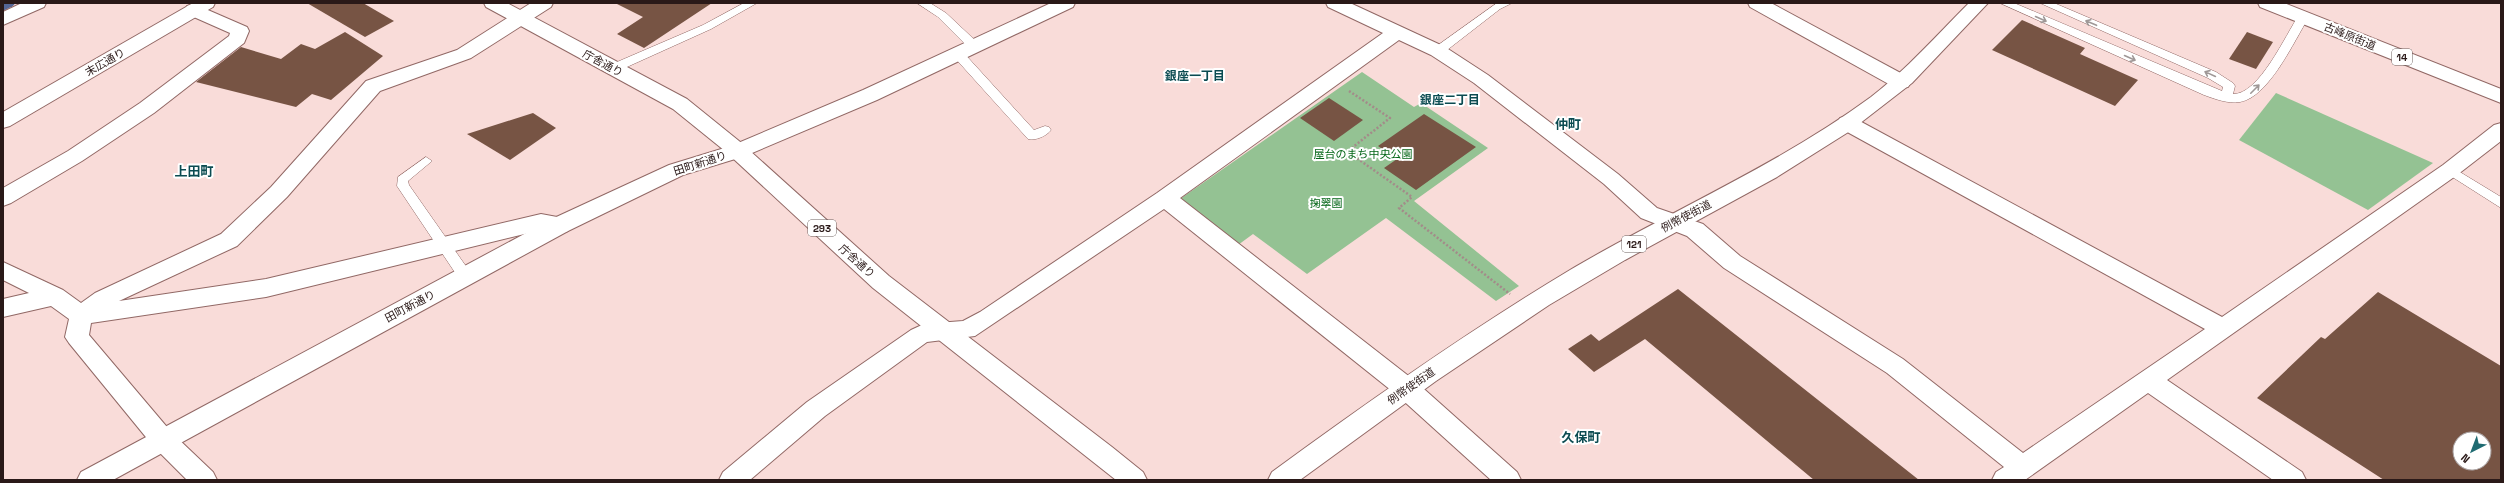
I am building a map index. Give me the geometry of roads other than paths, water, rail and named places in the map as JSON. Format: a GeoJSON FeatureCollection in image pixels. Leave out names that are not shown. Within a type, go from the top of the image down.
{"type":"FeatureCollection","features":[{"type":"Feature","properties":{"kind":"main road"},"geometry":{"type":"LineString","coordinates":[[3,19],[37,3]]}},
{"type":"Feature","properties":{"kind":"main road","name":"庁舎通り"},"geometry":{"type":"LineString","coordinates":[[493,3],[680,104],[738,152],[882,283],[1134,480]]}},
{"type":"Feature","properties":{"kind":"main road"},"geometry":{"type":"LineString","coordinates":[[204,480],[164,440],[77,337],[81,316],[102,299],[229,240],[279,192],[373,86],[464,54],[544,3]]}},
{"type":"Feature","properties":{"kind":"main road","name":"田町新通り"},"geometry":{"type":"LineString","coordinates":[[90,480],[560,225],[676,170],[738,152],[870,95],[1066,3]]}},
{"type":"Feature","properties":{"kind":"main road"},"geometry":{"type":"LineString","coordinates":[[1335,3],[1438,51],[1493,88],[1611,179],[1650,213],[1695,230],[1739,267],[1895,366],[2013,474],[2450,170],[2501,130]]}},
{"type":"Feature","properties":{"kind":"main road","name":"例幣使街道"},"geometry":{"type":"LineString","coordinates":[[1281,480],[1406,388],[1528,308],[1674,222],[1765,173],[1847,123],[1901,82],[1979,3]]}},
{"type":"Feature","properties":{"kind":"main road","name":"古峰原街道"},"geometry":{"type":"LineString","coordinates":[[2267,3],[2288,7],[2303,17],[2501,96]]}},
{"type":"Feature","properties":{"kind":"main road"},"geometry":{"type":"LineString","coordinates":[[1760,4],[1901,82]]}},
{"type":"Feature","properties":{"kind":"main road"},"geometry":{"type":"LineString","coordinates":[[3,198],[75,156],[140,112],[237,39],[240,31],[200,6]]}},
{"type":"Feature","properties":{"kind":"main road","name":"末広通り"},"geometry":{"type":"LineString","coordinates":[[3,121],[200,6]]}},
{"type":"Feature","properties":{"kind":"main road"},"geometry":{"type":"LineString","coordinates":[[732,480],[816,409],[924,333],[967,330],[988,318],[1165,198],[1332,80],[1397,32]]}},
{"type":"Feature","properties":{"kind":"main road"},"geometry":{"type":"LineString","coordinates":[[1847,123],[2223,328]]}},
{"type":"Feature","properties":{"kind":"main road"},"geometry":{"type":"LineString","coordinates":[[1165,198],[1406,388],[1508,480]]}},
{"type":"Feature","properties":{"kind":"main road"},"geometry":{"type":"LineString","coordinates":[[3,270],[55,296],[81,316],[266,288],[541,222],[560,225]]}},
{"type":"Feature","properties":{"kind":"main road"},"geometry":{"type":"LineString","coordinates":[[3,308],[55,296]]}},
{"type":"Feature","properties":{"kind":"main road"},"geometry":{"type":"LineString","coordinates":[[2148,380],[2293,480]]}},
{"type":"Feature","properties":{"kind":"lane"},"geometry":{"type":"LineString","coordinates":[[614,68],[708,27],[752,3]]}},
{"type":"Feature","properties":{"kind":"lane"},"geometry":{"type":"LineString","coordinates":[[922,3],[942,15],[966,50],[1032,136],[1045,130]]}},
{"type":"Feature","properties":{"kind":"lane"},"geometry":{"type":"LineString","coordinates":[[1438,51],[1496,7],[1507,3]]}},
{"type":"Feature","properties":{"kind":"lane"},"geometry":{"type":"LineString","coordinates":[[2005,3],[2219,96],[2240,98],[2252,92],[2262,82],[2303,17]]}},
{"type":"Feature","properties":{"kind":"lane"},"geometry":{"type":"LineString","coordinates":[[2045,3],[2212,75],[2229,86],[2227,94],[2219,96]]}},
{"type":"Feature","properties":{"kind":"lane"},"geometry":{"type":"LineString","coordinates":[[426,161],[402,180],[403,186],[465,276]]}},
{"type":"Feature","properties":{"kind":"lane"},"geometry":{"type":"LineString","coordinates":[[2450,170],[2501,203]]}},
{"type":"Feature","properties":{"kind":"waterway"},"geometry":{"type":"LineString","coordinates":[[3,7],[11,3]]}},
{"type":"Feature","properties":{"kind":"district","name":"銀座一丁目"},"geometry":{"type":"Point","coordinates":[1195,76]}},
{"type":"Feature","properties":{"kind":"district","name":"銀座二丁目"},"geometry":{"type":"Point","coordinates":[1450,100]}},
{"type":"Feature","properties":{"kind":"district","name":"仲町"},"geometry":{"type":"Point","coordinates":[1568,124]}},
{"type":"Feature","properties":{"kind":"district","name":"上田町"},"geometry":{"type":"Point","coordinates":[194,171]}},
{"type":"Feature","properties":{"kind":"district","name":"久保町"},"geometry":{"type":"Point","coordinates":[1581,437]}},
{"type":"Feature","properties":{"kind":"park label","name":"屋台のまち中央公園"},"geometry":{"type":"Point","coordinates":[1363,154]}},
{"type":"Feature","properties":{"kind":"park label","name":"掬翠園"},"geometry":{"type":"Point","coordinates":[1326,203]}}]}
